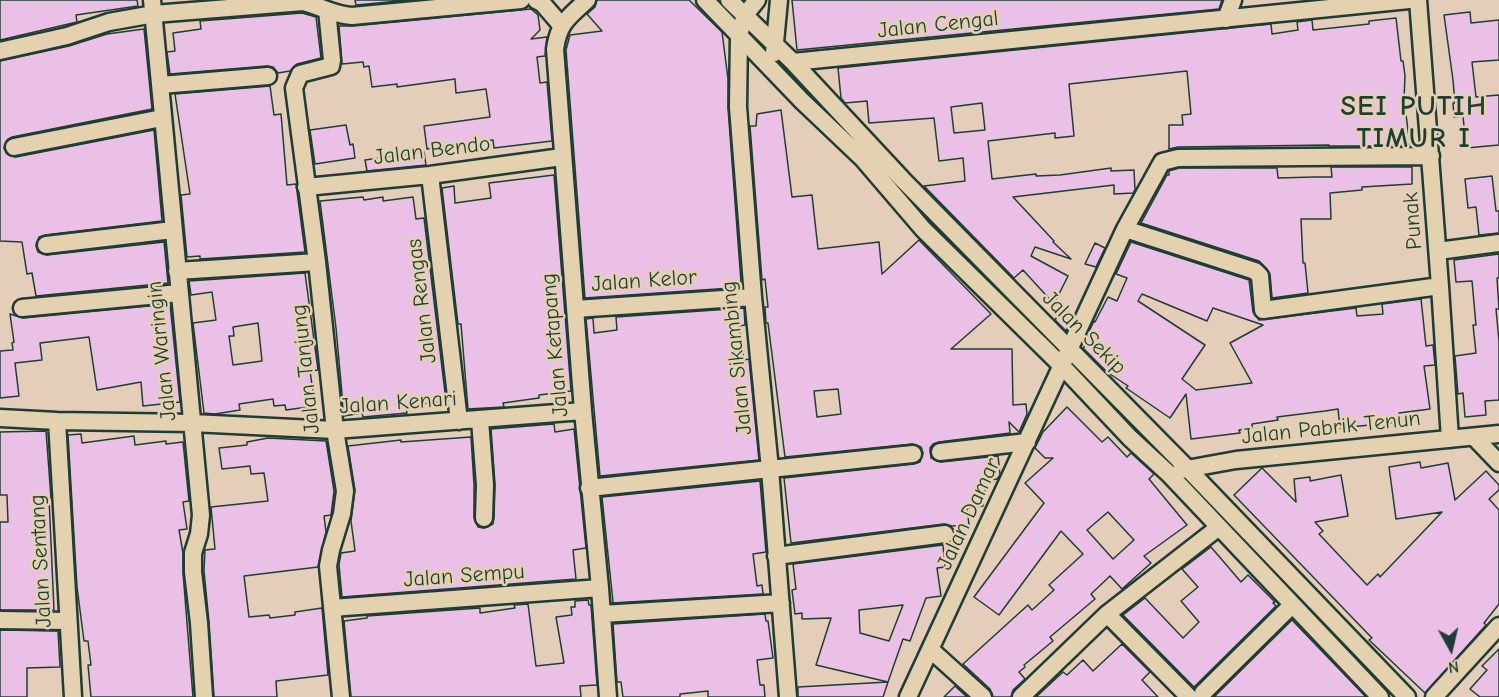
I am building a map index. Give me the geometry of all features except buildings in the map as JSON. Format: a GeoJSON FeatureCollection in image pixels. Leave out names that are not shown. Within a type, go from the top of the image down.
{"type":"FeatureCollection","features":[{"type":"Feature","properties":{"kind":"street"},"geometry":{"type":"LineString","coordinates":[[0,51],[67,36],[153,7],[303,2],[341,16],[352,16],[521,0]]}},
{"type":"Feature","properties":{"kind":"street"},"geometry":{"type":"LineString","coordinates":[[536,0],[542,3],[561,25],[587,0]]}},
{"type":"Feature","properties":{"kind":"street","name":"Jalan Sekip"},"geometry":{"type":"LineString","coordinates":[[705,0],[863,159],[923,229],[1063,367],[1130,438],[1169,474],[1380,697]]}},
{"type":"Feature","properties":{"kind":"street","name":"Jalan Sekip"},"geometry":{"type":"LineString","coordinates":[[729,0],[793,62],[938,215],[1187,468],[1407,697]]}},
{"type":"Feature","properties":{"kind":"street"},"geometry":{"type":"LineString","coordinates":[[745,15],[757,0]]}},
{"type":"Feature","properties":{"kind":"street"},"geometry":{"type":"LineString","coordinates":[[770,67],[776,45],[779,0]]}},
{"type":"Feature","properties":{"kind":"street"},"geometry":{"type":"LineString","coordinates":[[1226,19],[1233,0]]}},
{"type":"Feature","properties":{"kind":"street","name":"Jalan Cengal"},"geometry":{"type":"LineString","coordinates":[[793,62],[1409,0]]}},
{"type":"Feature","properties":{"kind":"street","name":"Punak"},"geometry":{"type":"LineString","coordinates":[[1418,0],[1450,438]]}},
{"type":"Feature","properties":{"kind":"street","name":"Jalan Waringin"},"geometry":{"type":"LineString","coordinates":[[153,7],[201,515],[193,562],[200,623],[204,697]]}},
{"type":"Feature","properties":{"kind":"street","name":"Jalan Tanjung"},"geometry":{"type":"LineString","coordinates":[[327,10],[333,60],[330,68],[300,74],[295,84],[345,501],[328,566],[341,697]]}},
{"type":"Feature","properties":{"kind":"street","name":"Jalan Sikambing"},"geometry":{"type":"LineString","coordinates":[[745,15],[739,35],[738,107],[788,697]]}},
{"type":"Feature","properties":{"kind":"street","name":"Jalan Ketapang"},"geometry":{"type":"LineString","coordinates":[[561,25],[555,49],[562,157],[608,697]]}},
{"type":"Feature","properties":{"kind":"street"},"geometry":{"type":"LineString","coordinates":[[160,85],[268,76]]}},
{"type":"Feature","properties":{"kind":"street"},"geometry":{"type":"LineString","coordinates":[[14,147],[162,118]]}},
{"type":"Feature","properties":{"kind":"street","name":"Jalan Damar"},"geometry":{"type":"LineString","coordinates":[[909,697],[1125,229],[1162,162],[1178,158],[1431,156]]}},
{"type":"Feature","properties":{"kind":"street","name":"Jalan Bendo"},"geometry":{"type":"LineString","coordinates":[[306,187],[430,175],[562,157]]}},
{"type":"Feature","properties":{"kind":"street","name":"Jalan Rengas"},"geometry":{"type":"LineString","coordinates":[[430,175],[459,422]]}},
{"type":"Feature","properties":{"kind":"street"},"geometry":{"type":"LineString","coordinates":[[923,229],[938,215]]}},
{"type":"Feature","properties":{"kind":"street"},"geometry":{"type":"LineString","coordinates":[[1125,229],[1255,271],[1260,276],[1263,310],[1440,286]]}},
{"type":"Feature","properties":{"kind":"street"},"geometry":{"type":"LineString","coordinates":[[46,245],[173,230]]}},
{"type":"Feature","properties":{"kind":"street"},"geometry":{"type":"LineString","coordinates":[[1438,251],[1499,243]]}},
{"type":"Feature","properties":{"kind":"street"},"geometry":{"type":"LineString","coordinates":[[177,271],[317,262]]}},
{"type":"Feature","properties":{"kind":"street"},"geometry":{"type":"LineString","coordinates":[[22,308],[179,293]]}},
{"type":"Feature","properties":{"kind":"street","name":"Jalan Kelor"},"geometry":{"type":"LineString","coordinates":[[575,309],[753,297]]}},
{"type":"Feature","properties":{"kind":"street","name":"Jalan Kenari"},"geometry":{"type":"LineString","coordinates":[[0,418],[57,422],[192,423],[335,430],[583,411]]}},
{"type":"Feature","properties":{"kind":"street"},"geometry":{"type":"LineString","coordinates":[[480,420],[485,485],[484,518]]}},
{"type":"Feature","properties":{"kind":"street","name":"Jalan Sentang"},"geometry":{"type":"LineString","coordinates":[[57,422],[73,697]]}},
{"type":"Feature","properties":{"kind":"street","name":"Jalan Pabrik Tenun"},"geometry":{"type":"LineString","coordinates":[[1169,474],[1187,468],[1236,460],[1499,434]]}},
{"type":"Feature","properties":{"kind":"street"},"geometry":{"type":"LineString","coordinates":[[1474,437],[1499,463]]}},
{"type":"Feature","properties":{"kind":"street"},"geometry":{"type":"LineString","coordinates":[[940,452],[1027,442]]}},
{"type":"Feature","properties":{"kind":"street"},"geometry":{"type":"LineString","coordinates":[[589,488],[913,454]]}},
{"type":"Feature","properties":{"kind":"street"},"geometry":{"type":"LineString","coordinates":[[1021,697],[1107,614],[1219,527]]}},
{"type":"Feature","properties":{"kind":"street"},"geometry":{"type":"LineString","coordinates":[[776,556],[945,534]]}},
{"type":"Feature","properties":{"kind":"street","name":"Jalan Sempu"},"geometry":{"type":"LineString","coordinates":[[332,608],[600,588]]}},
{"type":"Feature","properties":{"kind":"street"},"geometry":{"type":"LineString","coordinates":[[602,614],[781,603]]}},
{"type":"Feature","properties":{"kind":"street"},"geometry":{"type":"LineString","coordinates":[[1107,614],[1196,695],[1292,605]]}},
{"type":"Feature","properties":{"kind":"street"},"geometry":{"type":"LineString","coordinates":[[0,620],[67,621]]}},
{"type":"Feature","properties":{"kind":"street"},"geometry":{"type":"LineString","coordinates":[[1434,697],[1499,626]]}},
{"type":"Feature","properties":{"kind":"street"},"geometry":{"type":"LineString","coordinates":[[932,650],[983,697]]}},
{"type":"Feature","properties":{"kind":"district","name":"SEI PUTIH TIMUR I"},"geometry":{"type":"Point","coordinates":[1414,123]}}]}
